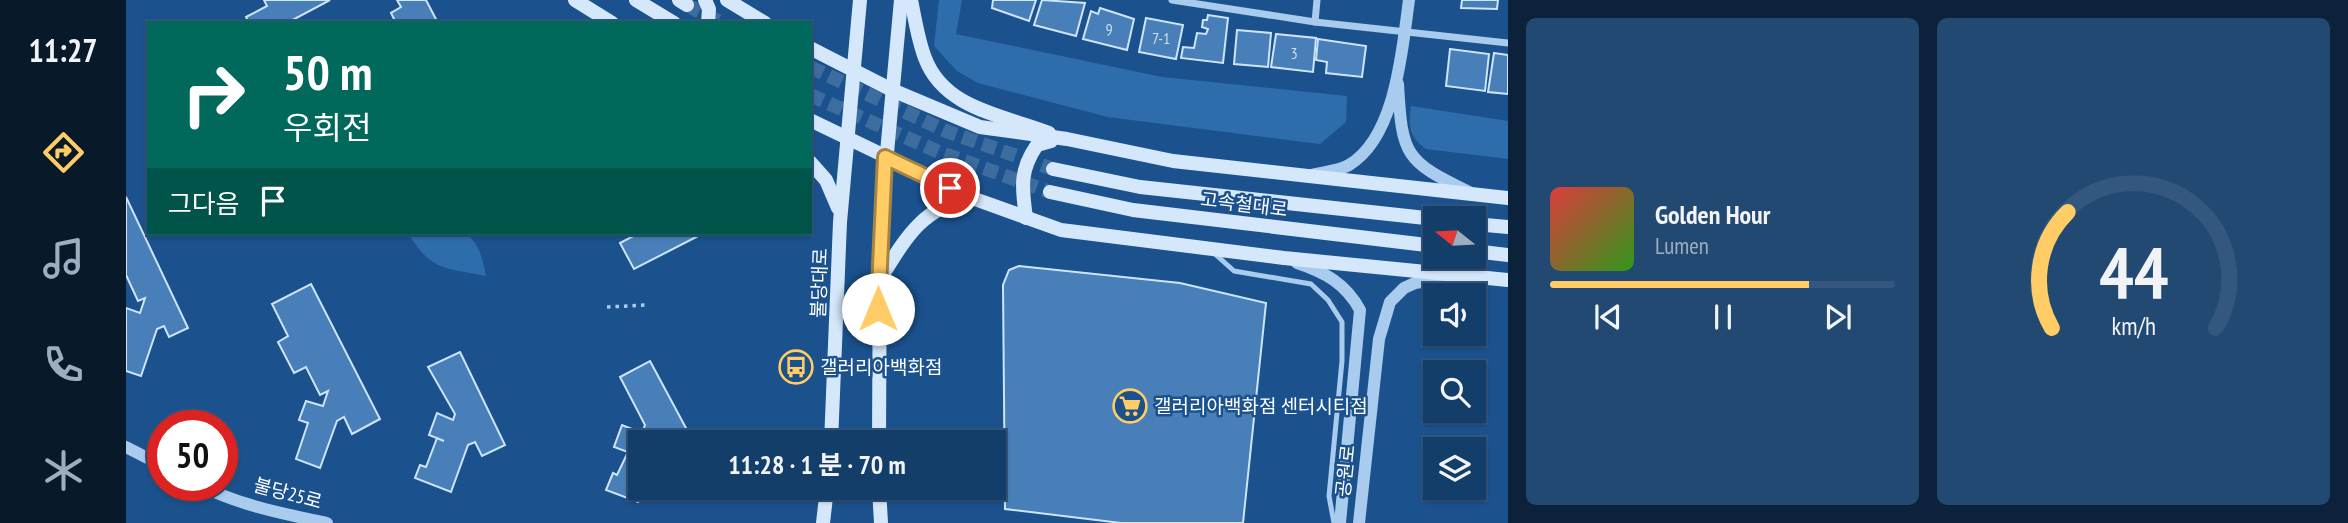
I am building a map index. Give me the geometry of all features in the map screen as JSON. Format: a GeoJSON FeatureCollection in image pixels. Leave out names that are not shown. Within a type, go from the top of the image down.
{"type":"FeatureCollection","features":[{"type":"Feature","properties":{"kind":"main road"},"geometry":{"type":"LineString","coordinates":[[575,0],[609,21]]}},
{"type":"Feature","properties":{"kind":"main road"},"geometry":{"type":"LineString","coordinates":[[636,0],[671,21]]}},
{"type":"Feature","properties":{"kind":"main road"},"geometry":{"type":"LineString","coordinates":[[705,0],[709,9],[708,21]]}},
{"type":"Feature","properties":{"kind":"main road"},"geometry":{"type":"LineString","coordinates":[[727,0],[762,21]]}},
{"type":"Feature","properties":{"kind":"main road","name":"불당대로"},"geometry":{"type":"LineString","coordinates":[[832,430],[840,222],[860,0]]}},
{"type":"Feature","properties":{"kind":"main road"},"geometry":{"type":"LineString","coordinates":[[878,430],[878,282],[885,157],[901,0]]}},
{"type":"Feature","properties":{"kind":"main road"},"geometry":{"type":"LineString","coordinates":[[911,0],[925,58],[942,88],[967,105],[1067,139]]}},
{"type":"Feature","properties":{"kind":"main road"},"geometry":{"type":"LineString","coordinates":[[812,49],[853,72],[980,127],[1067,139],[1173,161],[1508,198]]}},
{"type":"Feature","properties":{"kind":"main road"},"geometry":{"type":"LineString","coordinates":[[812,121],[972,198],[1061,230],[1284,258],[1508,280]]}},
{"type":"Feature","properties":{"kind":"main road"},"geometry":{"type":"LineString","coordinates":[[1026,218],[1022,191],[1024,163],[1037,145],[1067,139]]}},
{"type":"Feature","properties":{"kind":"main road"},"geometry":{"type":"LineString","coordinates":[[812,165],[837,200],[840,222]]}},
{"type":"Feature","properties":{"kind":"main road","name":"고속철대로"},"geometry":{"type":"LineString","coordinates":[[1053,169],[1140,187],[1423,218]]}},
{"type":"Feature","properties":{"kind":"main road","name":"고속철대로"},"geometry":{"type":"LineString","coordinates":[[1050,191],[1133,211],[1423,245]]}},
{"type":"Feature","properties":{"kind":"main road"},"geometry":{"type":"LineString","coordinates":[[878,282],[923,218],[947,202],[972,198]]}},
{"type":"Feature","properties":{"kind":"main road"},"geometry":{"type":"LineString","coordinates":[[1486,225],[1508,227]]}},
{"type":"Feature","properties":{"kind":"main road"},"geometry":{"type":"LineString","coordinates":[[1486,252],[1508,255]]}},
{"type":"Feature","properties":{"kind":"main road"},"geometry":{"type":"LineString","coordinates":[[823,523],[826,500]]}},
{"type":"Feature","properties":{"kind":"main road"},"geometry":{"type":"LineString","coordinates":[[880,500],[881,523]]}},
{"type":"Feature","properties":{"kind":"street"},"geometry":{"type":"LineString","coordinates":[[1172,0],[1315,22],[1508,43]]}},
{"type":"Feature","properties":{"kind":"street"},"geometry":{"type":"LineString","coordinates":[[1315,22],[1317,0]]}},
{"type":"Feature","properties":{"kind":"street"},"geometry":{"type":"LineString","coordinates":[[1306,177],[1348,166],[1375,142],[1398,77],[1409,0]]}},
{"type":"Feature","properties":{"kind":"street"},"geometry":{"type":"LineString","coordinates":[[1398,77],[1402,137],[1415,162],[1427,172],[1478,196]]}},
{"type":"Feature","properties":{"kind":"street","name":"공원로"},"geometry":{"type":"LineString","coordinates":[[1284,258],[1319,270],[1351,294],[1360,310],[1340,523]]}},
{"type":"Feature","properties":{"kind":"street","name":"공원로"},"geometry":{"type":"LineString","coordinates":[[1359,523],[1380,339],[1390,302],[1404,288],[1463,276]]}},
{"type":"Feature","properties":{"kind":"street"},"geometry":{"type":"LineString","coordinates":[[126,447],[147,458]]}},
{"type":"Feature","properties":{"kind":"street","name":"불당25로"},"geometry":{"type":"LineString","coordinates":[[238,500],[291,516],[327,523]]}},
{"type":"Feature","properties":{"kind":"lane"},"geometry":{"type":"LineString","coordinates":[[1211,249],[1234,271],[1311,284],[1328,300],[1342,322],[1342,361],[1329,496],[1334,523]]}},
{"type":"Feature","properties":{"kind":"path"},"geometry":{"type":"LineString","coordinates":[[607,307],[646,305]]}},
{"type":"Feature","properties":{"kind":"shaded area"},"geometry":{"type":"Polygon","coordinates":[[[939,0],[962,0],[956,34],[1162,77],[1347,96],[1346,122],[1320,144],[1108,117],[978,83],[957,71],[934,46],[939,0]]]}},
{"type":"Feature","properties":{"kind":"shaded area"},"geometry":{"type":"Polygon","coordinates":[[[1411,106],[1508,121],[1508,159],[1426,149],[1416,140],[1411,130],[1411,106]]]}},
{"type":"Feature","properties":{"kind":"shaded area"},"geometry":{"type":"Polygon","coordinates":[[[468,235],[477,246],[486,276],[451,269],[434,262],[418,248],[410,236],[468,235]]]}},
{"type":"Feature","properties":{"kind":"building"},"geometry":{"type":"Polygon","coordinates":[[[264,0],[330,0],[291,21],[248,21],[246,17],[267,6],[264,0]]]}},
{"type":"Feature","properties":{"kind":"building"},"geometry":{"type":"Polygon","coordinates":[[[397,0],[426,0],[437,21],[395,21],[391,13],[401,7],[397,0]]]}},
{"type":"Feature","properties":{"kind":"building"},"geometry":{"type":"Polygon","coordinates":[[[993,0],[1036,0],[1029,21],[992,8],[993,0]]]}},
{"type":"Feature","properties":{"kind":"building"},"geometry":{"type":"Polygon","coordinates":[[[1042,0],[1085,3],[1076,36],[1034,25],[1042,0]]]}},
{"type":"Feature","properties":{"kind":"building"},"geometry":{"type":"Polygon","coordinates":[[[1462,0],[1498,0],[1497,9],[1461,8],[1462,0]]]}},
{"type":"Feature","properties":{"kind":"building"},"geometry":{"type":"Polygon","coordinates":[[[1100,8],[1134,19],[1127,50],[1083,39],[1091,11],[1098,14],[1100,8]]]}},
{"type":"Feature","properties":{"kind":"building"},"geometry":{"type":"Polygon","coordinates":[[[1208,15],[1228,18],[1223,63],[1181,58],[1183,47],[1194,48],[1197,33],[1206,34],[1208,29],[1202,27],[1203,20],[1207,20],[1208,15]]]}},
{"type":"Feature","properties":{"kind":"building"},"geometry":{"type":"Polygon","coordinates":[[[1146,18],[1183,25],[1176,59],[1139,52],[1146,18]]]}},
{"type":"Feature","properties":{"kind":"building"},"geometry":{"type":"Polygon","coordinates":[[[1237,30],[1271,33],[1268,67],[1234,64],[1237,30]]]}},
{"type":"Feature","properties":{"kind":"building"},"geometry":{"type":"Polygon","coordinates":[[[1276,34],[1316,38],[1313,72],[1271,67],[1276,34]]]}},
{"type":"Feature","properties":{"kind":"building"},"geometry":{"type":"Polygon","coordinates":[[[1318,39],[1366,46],[1362,77],[1326,73],[1327,62],[1316,60],[1318,39]]]}},
{"type":"Feature","properties":{"kind":"building"},"geometry":{"type":"Polygon","coordinates":[[[1450,49],[1489,54],[1485,91],[1446,86],[1450,49]]]}},
{"type":"Feature","properties":{"kind":"building"},"geometry":{"type":"Polygon","coordinates":[[[1494,53],[1508,55],[1508,94],[1488,92],[1494,53]]]}},
{"type":"Feature","properties":{"kind":"building"},"geometry":{"type":"Polygon","coordinates":[[[126,197],[188,328],[169,337],[164,326],[157,329],[141,376],[126,371],[126,308],[140,313],[145,298],[138,301],[126,275],[126,197]]]}},
{"type":"Feature","properties":{"kind":"building"},"geometry":{"type":"Polygon","coordinates":[[[635,235],[700,235],[634,269],[620,243],[635,235]]]}},
{"type":"Feature","properties":{"kind":"building","name":"갤러리아백화점 센터시티점"},"geometry":{"type":"Polygon","coordinates":[[[1019,266],[1180,283],[1266,303],[1243,523],[1121,523],[1005,509],[1003,285],[1009,270],[1019,266]]]}},
{"type":"Feature","properties":{"kind":"building"},"geometry":{"type":"Polygon","coordinates":[[[311,284],[380,419],[352,434],[344,417],[337,421],[320,468],[296,459],[308,423],[299,420],[306,401],[323,406],[328,391],[320,395],[306,367],[294,373],[278,342],[288,336],[272,304],[311,284]]]}},
{"type":"Feature","properties":{"kind":"building"},"geometry":{"type":"Polygon","coordinates":[[[460,352],[505,445],[482,456],[475,442],[468,445],[451,492],[415,478],[420,465],[426,467],[437,438],[429,435],[437,413],[453,420],[455,414],[428,367],[460,352]]]}},
{"type":"Feature","properties":{"kind":"building"},"geometry":{"type":"Polygon","coordinates":[[[650,361],[687,430],[643,430],[645,425],[620,377],[650,361]]]}},
{"type":"Feature","properties":{"kind":"building"},"geometry":{"type":"Polygon","coordinates":[[[622,425],[634,430],[628,430],[628,452],[614,447],[622,425]]]}},
{"type":"Feature","properties":{"kind":"building"},"geometry":{"type":"Polygon","coordinates":[[[628,452],[628,498],[606,490],[613,473],[617,475],[628,452]]]}},
{"type":"Feature","properties":{"kind":"tunnel"},"geometry":{"type":"LineString","coordinates":[[687,5],[718,21]]}},
{"type":"Feature","properties":{"kind":"tunnel"},"geometry":{"type":"LineString","coordinates":[[812,68],[946,131],[1053,169]]}},
{"type":"Feature","properties":{"kind":"tunnel"},"geometry":{"type":"LineString","coordinates":[[812,96],[939,152],[1050,192]]}},
{"type":"Feature","properties":{"kind":"place","name":"갤러리아백화점"},"geometry":{"type":"Point","coordinates":[796,367]}},
{"type":"Feature","properties":{"kind":"place","name":"갤러리아백화점 센터시티점"},"geometry":{"type":"Point","coordinates":[1130,406]}},
{"type":"Feature","properties":{"kind":"route"},"geometry":{"type":"LineString","coordinates":[[878,309],[885,157],[950,188]]}}]}
